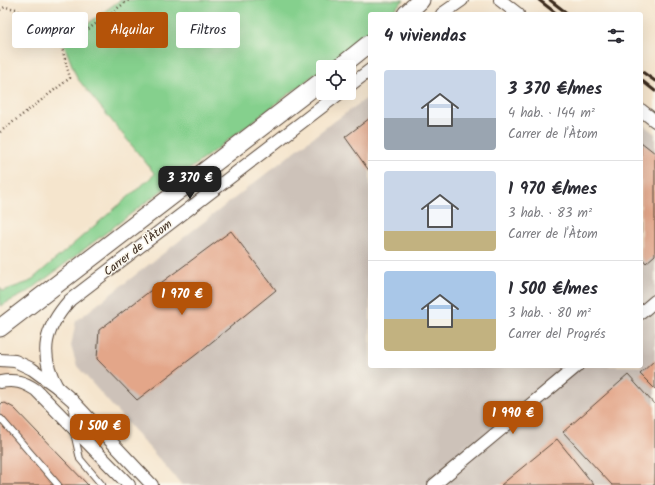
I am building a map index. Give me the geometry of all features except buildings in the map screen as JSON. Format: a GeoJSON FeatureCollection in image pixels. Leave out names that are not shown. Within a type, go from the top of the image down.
{"type":"FeatureCollection","features":[{"type":"Feature","properties":{"kind":"main road"},"geometry":{"type":"LineString","coordinates":[[408,12],[421,0]]}},
{"type":"Feature","properties":{"kind":"main road"},"geometry":{"type":"LineString","coordinates":[[349,60],[368,45]]}},
{"type":"Feature","properties":{"kind":"main road"},"geometry":{"type":"LineString","coordinates":[[0,328],[316,85]]}},
{"type":"Feature","properties":{"kind":"street"},"geometry":{"type":"LineString","coordinates":[[445,12],[462,0]]}},
{"type":"Feature","properties":{"kind":"street"},"geometry":{"type":"LineString","coordinates":[[500,0],[515,12]]}},
{"type":"Feature","properties":{"kind":"street"},"geometry":{"type":"LineString","coordinates":[[356,81],[368,72]]}},
{"type":"Feature","properties":{"kind":"street","name":"Carrer de l'Àtom"},"geometry":{"type":"LineString","coordinates":[[57,387],[50,375],[46,360],[46,346],[49,330],[60,311],[70,300],[331,100]]}},
{"type":"Feature","properties":{"kind":"street"},"geometry":{"type":"LineString","coordinates":[[643,112],[655,121]]}},
{"type":"Feature","properties":{"kind":"street"},"geometry":{"type":"LineString","coordinates":[[643,311],[655,301]]}},
{"type":"Feature","properties":{"kind":"street"},"geometry":{"type":"LineString","coordinates":[[0,360],[15,361],[32,370],[57,387],[152,485]]}},
{"type":"Feature","properties":{"kind":"street"},"geometry":{"type":"LineString","coordinates":[[434,485],[575,368]]}},
{"type":"Feature","properties":{"kind":"street"},"geometry":{"type":"LineString","coordinates":[[0,382],[15,380],[25,383],[36,390],[129,485]]}},
{"type":"Feature","properties":{"kind":"lane"},"geometry":{"type":"LineString","coordinates":[[0,322],[40,298]]}},
{"type":"Feature","properties":{"kind":"lane"},"geometry":{"type":"LineString","coordinates":[[69,398],[73,428],[80,459],[102,485]]}},
{"type":"Feature","properties":{"kind":"lane"},"geometry":{"type":"LineString","coordinates":[[0,420],[1,419],[58,485]]}},
{"type":"Feature","properties":{"kind":"path"},"geometry":{"type":"LineString","coordinates":[[88,29],[129,0]]}},
{"type":"Feature","properties":{"kind":"path"},"geometry":{"type":"LineString","coordinates":[[0,10],[5,7],[16,9],[20,12]]}},
{"type":"Feature","properties":{"kind":"path"},"geometry":{"type":"LineString","coordinates":[[0,132],[70,78],[62,48]]}},
{"type":"Feature","properties":{"kind":"shaded area"},"geometry":{"type":"Polygon","coordinates":[[[368,97],[368,368],[643,368],[643,125],[655,134],[655,485],[182,485],[77,366],[71,346],[76,321],[325,128],[368,97]]]}},
{"type":"Feature","properties":{"kind":"shaded area"},"geometry":{"type":"Polygon","coordinates":[[[0,360],[116,485],[0,485],[0,360]]]}},
{"type":"Feature","properties":{"kind":"green space"},"geometry":{"type":"Polygon","coordinates":[[[120,0],[404,0],[391,12],[368,12],[368,33],[364,37],[334,60],[316,60],[316,73],[28,292],[0,306],[0,287],[3,291],[29,282],[155,174],[77,78],[65,48],[88,48],[88,24],[96,18],[96,48],[168,48],[168,12],[104,12],[120,0]]]}},
{"type":"Feature","properties":{"kind":"railway"},"geometry":{"type":"LineString","coordinates":[[539,0],[554,12]]}},
{"type":"Feature","properties":{"kind":"railway"},"geometry":{"type":"LineString","coordinates":[[550,0],[565,12]]}},
{"type":"Feature","properties":{"kind":"railway"},"geometry":{"type":"LineString","coordinates":[[643,72],[655,81]]}},
{"type":"Feature","properties":{"kind":"railway"},"geometry":{"type":"LineString","coordinates":[[643,82],[655,91]]}}]}
